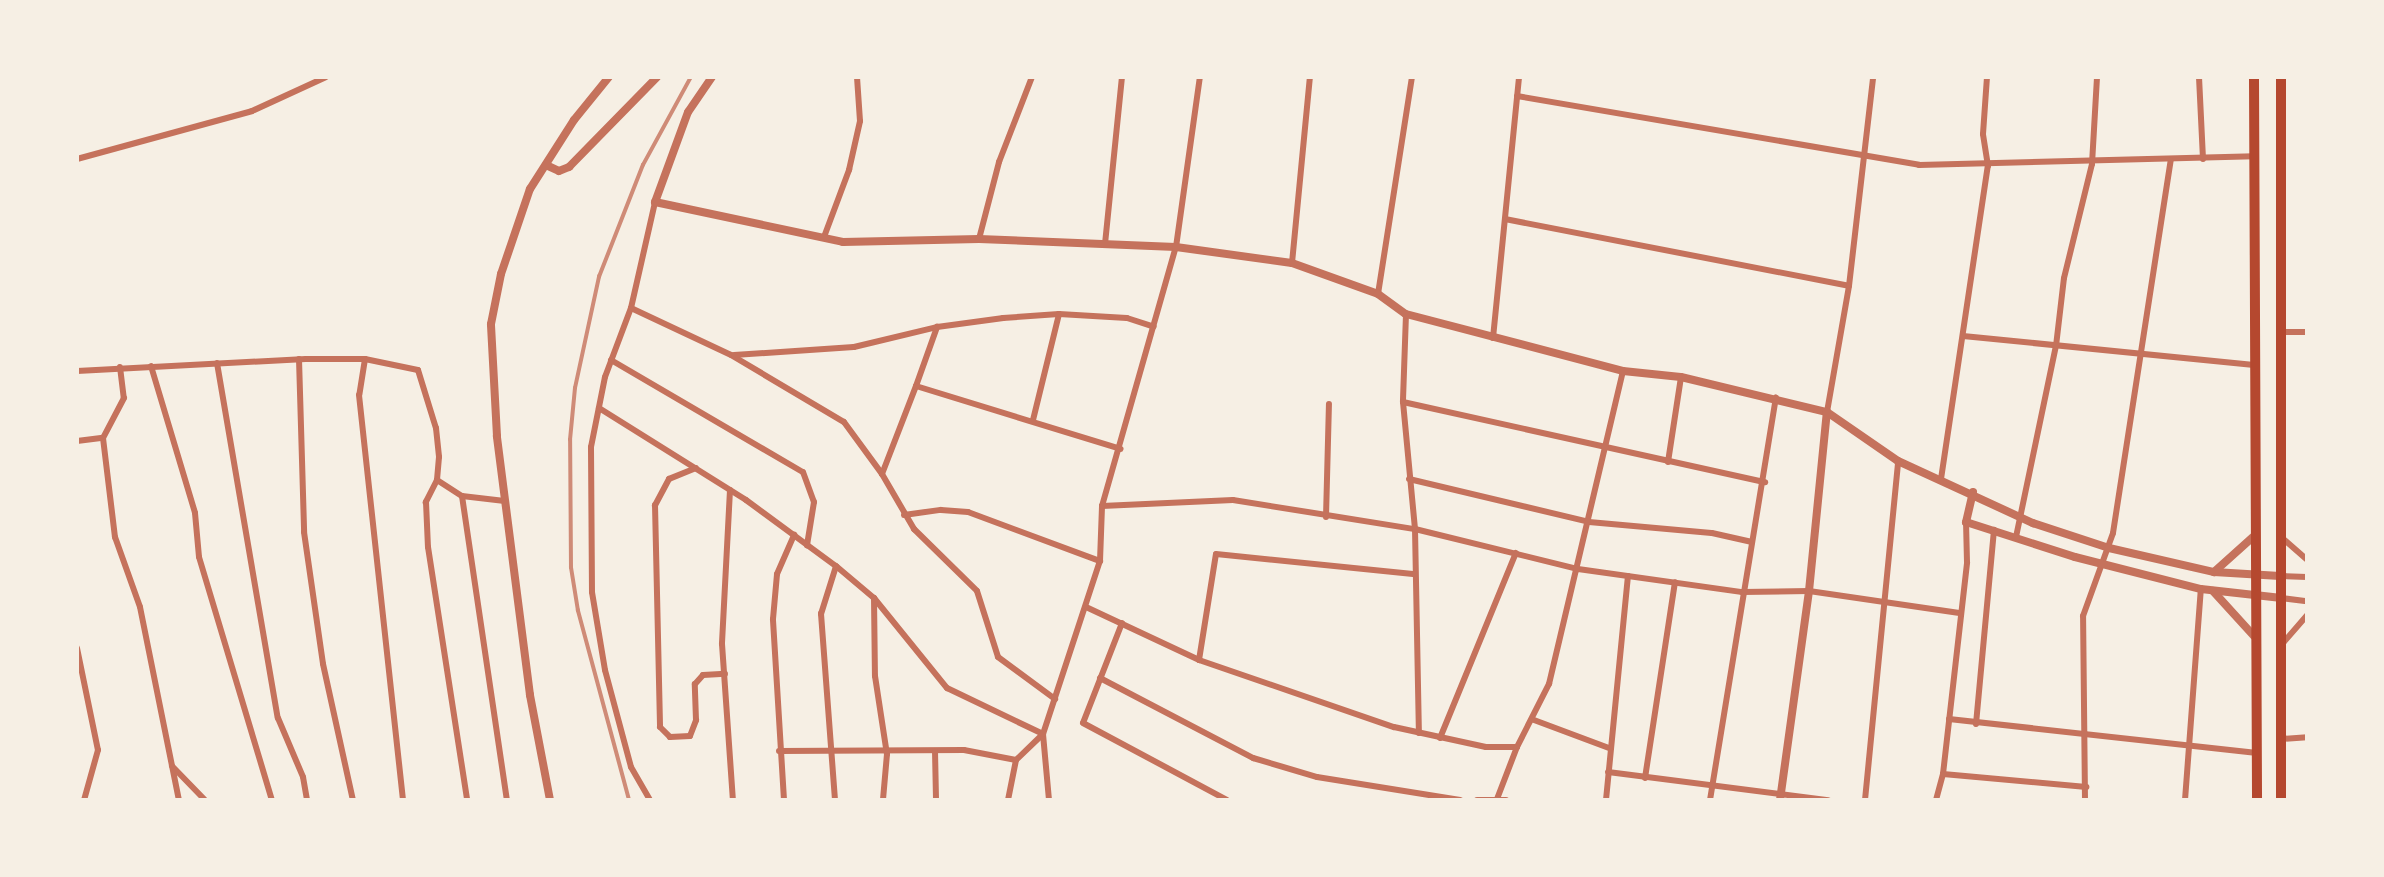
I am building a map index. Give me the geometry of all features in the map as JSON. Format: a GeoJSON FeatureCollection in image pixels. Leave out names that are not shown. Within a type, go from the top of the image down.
{"type":"FeatureCollection","features":[{"type":"Feature","properties":{"kind":"highway"},"geometry":{"type":"LineString","coordinates":[[2254,77],[2252,365],[2257,800]]}},
{"type":"Feature","properties":{"kind":"highway"},"geometry":{"type":"LineString","coordinates":[[2281,77],[2281,800]]}},
{"type":"Feature","properties":{"kind":"street"},"geometry":{"type":"LineString","coordinates":[[77,159],[252,111],[326,77]]}},
{"type":"Feature","properties":{"kind":"street"},"geometry":{"type":"LineString","coordinates":[[550,800],[530,695],[505,501],[491,324],[501,275],[526,202],[545,165],[609,77]]}},
{"type":"Feature","properties":{"kind":"street"},"geometry":{"type":"LineString","coordinates":[[545,165],[559,171],[569,167],[657,77]]}},
{"type":"Feature","properties":{"kind":"street"},"geometry":{"type":"LineString","coordinates":[[650,800],[631,767],[604,670],[592,592],[591,447],[611,360],[631,308],[655,202],[688,112],[712,77]]}},
{"type":"Feature","properties":{"kind":"street"},"geometry":{"type":"LineString","coordinates":[[824,237],[849,170],[860,121],[857,77]]}},
{"type":"Feature","properties":{"kind":"street"},"geometry":{"type":"LineString","coordinates":[[979,239],[999,162],[1032,77]]}},
{"type":"Feature","properties":{"kind":"street"},"geometry":{"type":"LineString","coordinates":[[1105,244],[1122,77]]}},
{"type":"Feature","properties":{"kind":"street"},"geometry":{"type":"LineString","coordinates":[[1008,800],[1016,760],[1042,734],[1100,561],[1102,506],[1121,449],[1129,404],[1176,247],[1200,77]]}},
{"type":"Feature","properties":{"kind":"street"},"geometry":{"type":"LineString","coordinates":[[1292,263],[1310,77]]}},
{"type":"Feature","properties":{"kind":"street"},"geometry":{"type":"LineString","coordinates":[[1378,294],[1412,77]]}},
{"type":"Feature","properties":{"kind":"street"},"geometry":{"type":"LineString","coordinates":[[1493,338],[1519,77]]}},
{"type":"Feature","properties":{"kind":"street"},"geometry":{"type":"LineString","coordinates":[[1780,797],[1809,591],[1827,412],[1849,286],[1873,77]]}},
{"type":"Feature","properties":{"kind":"street"},"geometry":{"type":"LineString","coordinates":[[1941,478],[1989,166],[1983,134],[1987,77]]}},
{"type":"Feature","properties":{"kind":"street"},"geometry":{"type":"LineString","coordinates":[[2016,537],[2056,346],[2064,278],[2092,164],[2096,77]]}},
{"type":"Feature","properties":{"kind":"street"},"geometry":{"type":"LineString","coordinates":[[2199,77],[2203,159]]}},
{"type":"Feature","properties":{"kind":"street"},"geometry":{"type":"LineString","coordinates":[[1517,96],[1863,158],[1919,165],[2092,164],[2254,156]]}},
{"type":"Feature","properties":{"kind":"street"},"geometry":{"type":"LineString","coordinates":[[2085,800],[2081,733],[2083,616],[2109,548],[2171,160]]}},
{"type":"Feature","properties":{"kind":"street"},"geometry":{"type":"LineString","coordinates":[[655,202],[843,242],[979,239],[1176,247],[1292,263],[1378,294],[1406,314],[1623,371],[1681,377],[1776,397],[1827,412],[1898,461],[1973,492],[2021,517],[2109,548],[2214,572],[2254,577],[2307,578]]}},
{"type":"Feature","properties":{"kind":"street"},"geometry":{"type":"LineString","coordinates":[[1505,219],[1849,286]]}},
{"type":"Feature","properties":{"kind":"street"},"geometry":{"type":"LineString","coordinates":[[631,308],[731,355],[844,422],[883,474],[904,515],[946,565],[977,591],[998,657],[1055,699]]}},
{"type":"Feature","properties":{"kind":"street"},"geometry":{"type":"LineString","coordinates":[[731,355],[854,347],[937,327],[1059,314],[1127,318],[1154,327]]}},
{"type":"Feature","properties":{"kind":"street"},"geometry":{"type":"LineString","coordinates":[[1032,419],[1059,314]]}},
{"type":"Feature","properties":{"kind":"street"},"geometry":{"type":"LineString","coordinates":[[1406,314],[1403,402],[1415,529],[1413,574],[1419,733]]}},
{"type":"Feature","properties":{"kind":"street"},"geometry":{"type":"LineString","coordinates":[[883,474],[937,327]]}},
{"type":"Feature","properties":{"kind":"street"},"geometry":{"type":"LineString","coordinates":[[2282,332],[2307,332]]}},
{"type":"Feature","properties":{"kind":"street"},"geometry":{"type":"LineString","coordinates":[[1963,336],[2252,365]]}},
{"type":"Feature","properties":{"kind":"street"},"geometry":{"type":"LineString","coordinates":[[299,359],[304,532],[323,664],[353,800]]}},
{"type":"Feature","properties":{"kind":"street"},"geometry":{"type":"LineString","coordinates":[[77,371],[299,359],[365,359],[418,370],[432,405],[437,480],[426,502],[428,547],[467,800]]}},
{"type":"Feature","properties":{"kind":"street"},"geometry":{"type":"LineString","coordinates":[[365,359],[359,395],[404,800]]}},
{"type":"Feature","properties":{"kind":"street"},"geometry":{"type":"LineString","coordinates":[[611,360],[803,472],[814,502],[807,545]]}},
{"type":"Feature","properties":{"kind":"street"},"geometry":{"type":"LineString","coordinates":[[217,363],[278,718],[303,777],[307,800]]}},
{"type":"Feature","properties":{"kind":"street"},"geometry":{"type":"LineString","coordinates":[[151,366],[195,513],[199,557],[272,800]]}},
{"type":"Feature","properties":{"kind":"street"},"geometry":{"type":"LineString","coordinates":[[120,367],[124,398],[103,439],[116,537],[140,607],[179,800]]}},
{"type":"Feature","properties":{"kind":"street"},"geometry":{"type":"LineString","coordinates":[[1497,799],[1517,747],[1534,720],[1549,684],[1623,371]]}},
{"type":"Feature","properties":{"kind":"street"},"geometry":{"type":"LineString","coordinates":[[1668,462],[1681,377]]}},
{"type":"Feature","properties":{"kind":"street"},"geometry":{"type":"LineString","coordinates":[[916,386],[1032,419],[1121,449]]}},
{"type":"Feature","properties":{"kind":"street"},"geometry":{"type":"LineString","coordinates":[[1710,800],[1742,592],[1765,482],[1776,397]]}},
{"type":"Feature","properties":{"kind":"street"},"geometry":{"type":"LineString","coordinates":[[1403,402],[1765,482]]}},
{"type":"Feature","properties":{"kind":"street"},"geometry":{"type":"LineString","coordinates":[[1326,517],[1329,404]]}},
{"type":"Feature","properties":{"kind":"street"},"geometry":{"type":"LineString","coordinates":[[599,408],[730,490],[836,566],[874,598],[947,688],[1042,734]]}},
{"type":"Feature","properties":{"kind":"street"},"geometry":{"type":"LineString","coordinates":[[77,441],[103,439]]}},
{"type":"Feature","properties":{"kind":"street"},"geometry":{"type":"LineString","coordinates":[[1865,800],[1887,601],[1898,461]]}},
{"type":"Feature","properties":{"kind":"street"},"geometry":{"type":"LineString","coordinates":[[696,468],[670,479],[655,505],[660,727],[670,737],[690,736],[696,720],[695,684],[704,675],[725,674]]}},
{"type":"Feature","properties":{"kind":"street"},"geometry":{"type":"LineString","coordinates":[[1409,479],[1589,522],[1712,533],[1752,542]]}},
{"type":"Feature","properties":{"kind":"street"},"geometry":{"type":"LineString","coordinates":[[437,480],[462,496],[505,501]]}},
{"type":"Feature","properties":{"kind":"street"},"geometry":{"type":"LineString","coordinates":[[730,490],[722,580],[733,800]]}},
{"type":"Feature","properties":{"kind":"street"},"geometry":{"type":"LineString","coordinates":[[1937,800],[1943,774],[1949,719],[1966,522],[1973,492]]}},
{"type":"Feature","properties":{"kind":"street"},"geometry":{"type":"LineString","coordinates":[[462,496],[506,800]]}},
{"type":"Feature","properties":{"kind":"street"},"geometry":{"type":"LineString","coordinates":[[1102,506],[1233,500],[1326,517],[1415,529],[1578,569],[1742,592],[1809,591],[1959,613]]}},
{"type":"Feature","properties":{"kind":"street"},"geometry":{"type":"LineString","coordinates":[[904,515],[941,510],[968,512],[1100,561]]}},
{"type":"Feature","properties":{"kind":"street"},"geometry":{"type":"LineString","coordinates":[[1966,522],[2102,564],[2202,589],[2307,601]]}},
{"type":"Feature","properties":{"kind":"street"},"geometry":{"type":"LineString","coordinates":[[1976,724],[1994,530]]}},
{"type":"Feature","properties":{"kind":"street"},"geometry":{"type":"LineString","coordinates":[[784,800],[773,619],[777,574],[794,535]]}},
{"type":"Feature","properties":{"kind":"street"},"geometry":{"type":"LineString","coordinates":[[2214,572],[2253,537]]}},
{"type":"Feature","properties":{"kind":"street"},"geometry":{"type":"LineString","coordinates":[[2281,537],[2307,560]]}},
{"type":"Feature","properties":{"kind":"street"},"geometry":{"type":"LineString","coordinates":[[1440,737],[1516,553]]}},
{"type":"Feature","properties":{"kind":"street"},"geometry":{"type":"LineString","coordinates":[[1199,660],[1216,555],[1413,574]]}},
{"type":"Feature","properties":{"kind":"street"},"geometry":{"type":"LineString","coordinates":[[835,800],[821,614],[836,566]]}},
{"type":"Feature","properties":{"kind":"street"},"geometry":{"type":"LineString","coordinates":[[1606,800],[1628,576]]}},
{"type":"Feature","properties":{"kind":"street"},"geometry":{"type":"LineString","coordinates":[[1645,778],[1675,582]]}},
{"type":"Feature","properties":{"kind":"street"},"geometry":{"type":"LineString","coordinates":[[2185,800],[2202,589]]}},
{"type":"Feature","properties":{"kind":"street"},"geometry":{"type":"LineString","coordinates":[[2213,590],[2254,636]]}},
{"type":"Feature","properties":{"kind":"street"},"geometry":{"type":"LineString","coordinates":[[874,598],[875,676],[887,754],[883,800]]}},
{"type":"Feature","properties":{"kind":"street"},"geometry":{"type":"LineString","coordinates":[[1086,607],[1199,660],[1419,733],[1486,747],[1517,747]]}},
{"type":"Feature","properties":{"kind":"street"},"geometry":{"type":"LineString","coordinates":[[2282,644],[2307,615]]}},
{"type":"Feature","properties":{"kind":"street"},"geometry":{"type":"LineString","coordinates":[[1122,623],[1083,723],[1227,800]]}},
{"type":"Feature","properties":{"kind":"street"},"geometry":{"type":"LineString","coordinates":[[77,648],[98,750],[84,800]]}},
{"type":"Feature","properties":{"kind":"street"},"geometry":{"type":"LineString","coordinates":[[1100,678],[1253,758],[1317,777],[1460,800]]}},
{"type":"Feature","properties":{"kind":"street"},"geometry":{"type":"LineString","coordinates":[[1949,719],[2257,752]]}},
{"type":"Feature","properties":{"kind":"street"},"geometry":{"type":"LineString","coordinates":[[1534,720],[1609,748]]}},
{"type":"Feature","properties":{"kind":"street"},"geometry":{"type":"LineString","coordinates":[[1042,734],[1049,800]]}},
{"type":"Feature","properties":{"kind":"street"},"geometry":{"type":"LineString","coordinates":[[2281,739],[2307,737]]}},
{"type":"Feature","properties":{"kind":"street"},"geometry":{"type":"LineString","coordinates":[[779,751],[887,754],[935,751],[1016,760]]}},
{"type":"Feature","properties":{"kind":"street"},"geometry":{"type":"LineString","coordinates":[[935,751],[936,800]]}},
{"type":"Feature","properties":{"kind":"street"},"geometry":{"type":"LineString","coordinates":[[172,765],[205,800]]}},
{"type":"Feature","properties":{"kind":"street"},"geometry":{"type":"LineString","coordinates":[[1608,772],[1780,797],[1828,800]]}},
{"type":"Feature","properties":{"kind":"street"},"geometry":{"type":"LineString","coordinates":[[1943,774],[2086,788]]}},
{"type":"Feature","properties":{"kind":"street"},"geometry":{"type":"LineString","coordinates":[[1477,800],[1506,800]]}},
{"type":"Feature","properties":{"kind":"railway"},"geometry":{"type":"LineString","coordinates":[[629,800],[578,611],[571,568],[570,440],[575,388],[599,277],[643,165],[691,77]]}}]}
